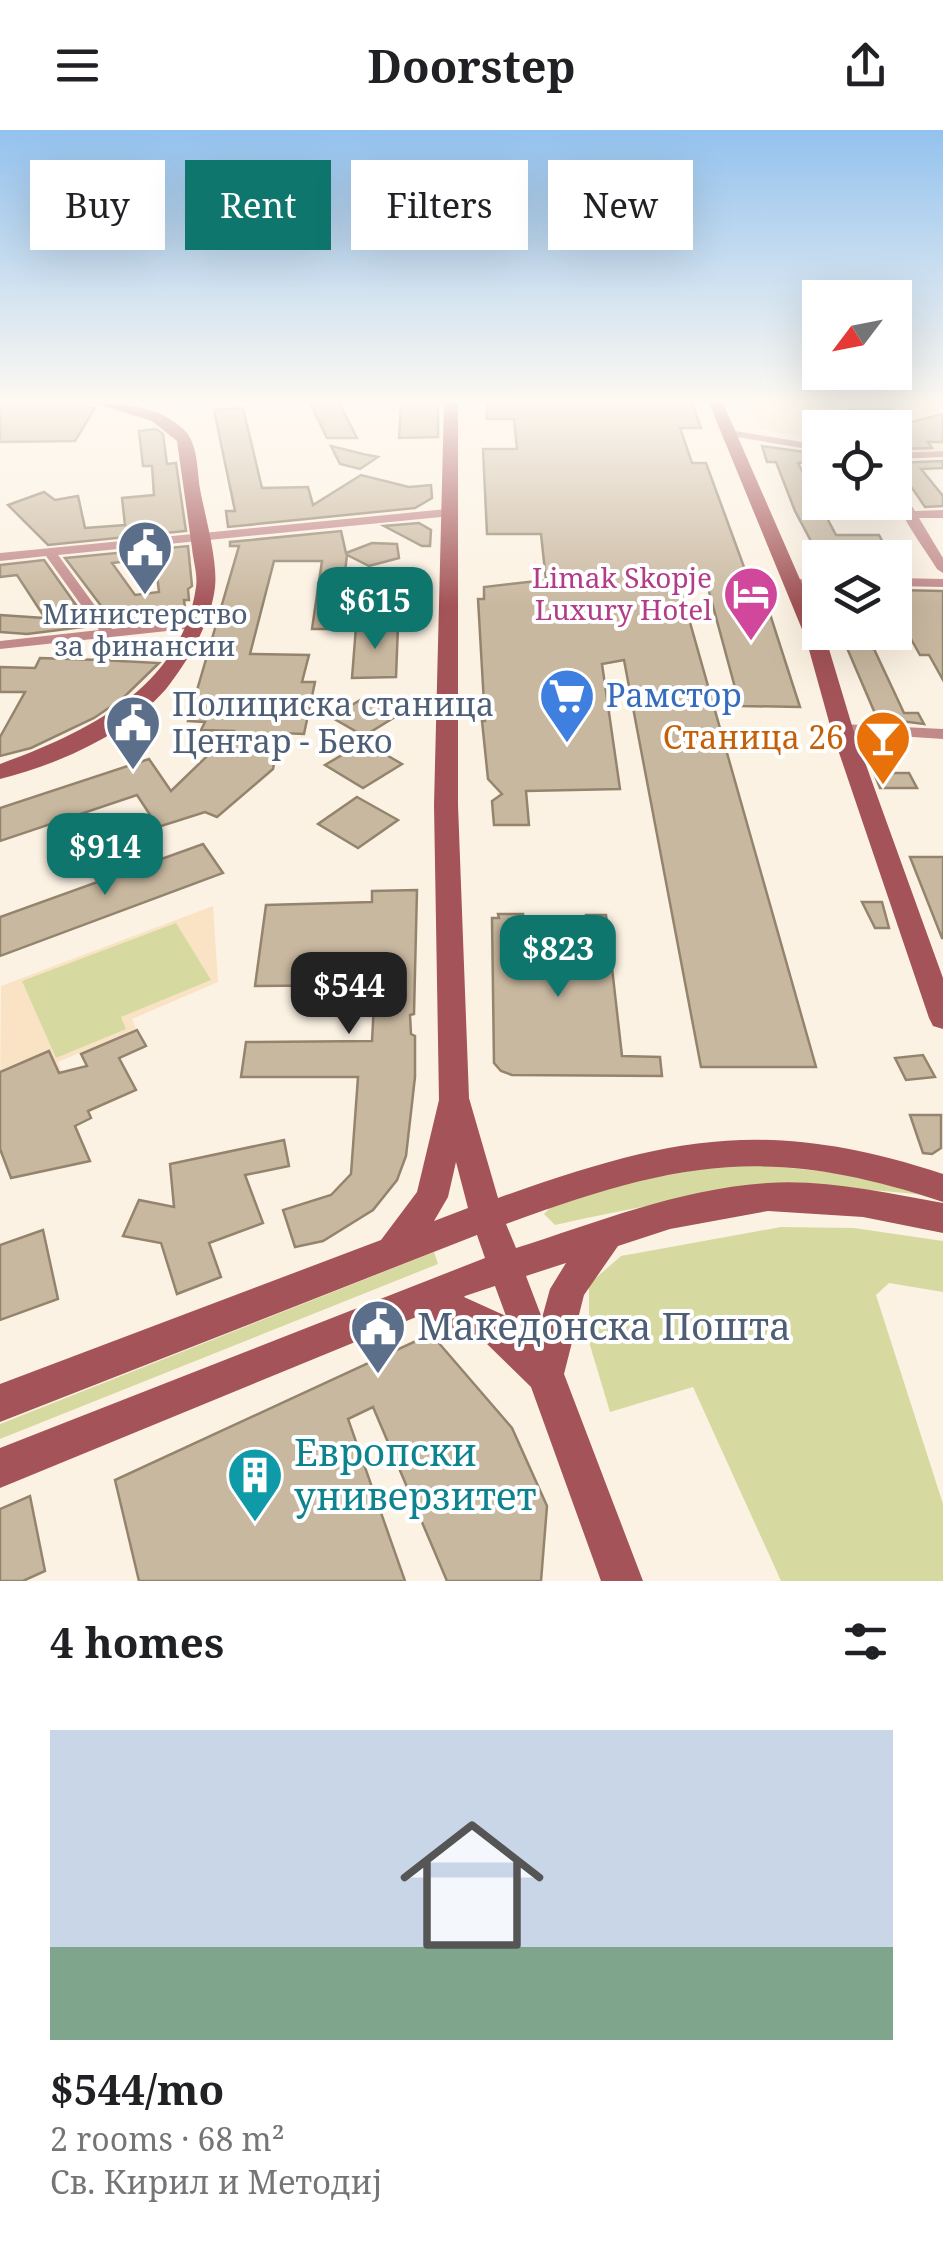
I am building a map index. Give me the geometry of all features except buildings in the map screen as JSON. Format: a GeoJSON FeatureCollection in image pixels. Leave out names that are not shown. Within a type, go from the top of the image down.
{"type":"FeatureCollection","features":[{"type":"Feature","properties":{"kind":"street"},"geometry":{"type":"LineString","coordinates":[[0,772],[65,748],[132,713],[167,675],[194,624],[206,585],[189,471]]}},
{"type":"Feature","properties":{"kind":"street"},"geometry":{"type":"LineString","coordinates":[[393,1250],[432,1197],[454,1098],[446,787],[448,471]]}},
{"type":"Feature","properties":{"kind":"street"},"geometry":{"type":"LineString","coordinates":[[745,471],[816,639],[842,729],[943,1018]]}},
{"type":"Feature","properties":{"kind":"street"},"geometry":{"type":"LineString","coordinates":[[0,556],[447,513]]}},
{"type":"Feature","properties":{"kind":"street"},"geometry":{"type":"LineString","coordinates":[[912,515],[943,514]]}},
{"type":"Feature","properties":{"kind":"street"},"geometry":{"type":"LineString","coordinates":[[912,518],[943,570]]}},
{"type":"Feature","properties":{"kind":"street"},"geometry":{"type":"LineString","coordinates":[[49,551],[107,632]]}},
{"type":"Feature","properties":{"kind":"street"},"geometry":{"type":"LineString","coordinates":[[912,582],[943,583]]}},
{"type":"Feature","properties":{"kind":"street"},"geometry":{"type":"LineString","coordinates":[[794,583],[802,583]]}},
{"type":"Feature","properties":{"kind":"street"},"geometry":{"type":"LineString","coordinates":[[0,645],[194,624]]}},
{"type":"Feature","properties":{"kind":"street"},"geometry":{"type":"LineString","coordinates":[[842,729],[943,734]]}},
{"type":"Feature","properties":{"kind":"street"},"geometry":{"type":"LineString","coordinates":[[454,1098],[487,1216],[622,1581]]}},
{"type":"Feature","properties":{"kind":"street"},"geometry":{"type":"LineString","coordinates":[[0,1404],[393,1250],[487,1216],[678,1158],[758,1150],[874,1167],[943,1188]]}},
{"type":"Feature","properties":{"kind":"street"},"geometry":{"type":"LineString","coordinates":[[0,1468],[420,1298],[670,1214],[768,1197],[863,1202],[943,1218]]}},
{"type":"Feature","properties":{"kind":"street"},"geometry":{"type":"LineString","coordinates":[[545,1376],[568,1288],[609,1232]]}},
{"type":"Feature","properties":{"kind":"street"},"geometry":{"type":"LineString","coordinates":[[420,1298],[471,1316],[499,1332],[545,1376]]}},
{"type":"Feature","properties":{"kind":"shaded area"},"geometry":{"type":"Polygon","coordinates":[[[213,906],[218,982],[132,1019],[136,1029],[58,1062],[62,1073],[0,1099],[1,986],[213,906]]]}},
{"type":"Feature","properties":{"kind":"green space"},"geometry":{"type":"Polygon","coordinates":[[[176,923],[211,980],[121,1017],[126,1029],[56,1058],[22,981],[176,923]]]}},
{"type":"Feature","properties":{"kind":"green space"},"geometry":{"type":"Polygon","coordinates":[[[748,1164],[850,1174],[922,1195],[782,1190],[693,1199],[555,1225],[544,1214],[553,1205],[686,1167],[748,1164]]]}},
{"type":"Feature","properties":{"kind":"green space"},"geometry":{"type":"Polygon","coordinates":[[[781,1227],[854,1228],[943,1241],[943,1292],[889,1283],[876,1295],[943,1504],[943,1581],[781,1581],[693,1387],[610,1412],[589,1342],[589,1284],[621,1256],[781,1227]]]}},
{"type":"Feature","properties":{"kind":"green space"},"geometry":{"type":"Polygon","coordinates":[[[434,1252],[438,1264],[0,1439],[0,1424],[434,1252]]]}},
{"type":"Feature","properties":{"kind":"place","name":"Министерство за финансии"},"geometry":{"type":"Point","coordinates":[145,597]}},
{"type":"Feature","properties":{"kind":"place","name":"Limak Skopje Luxury Hotel"},"geometry":{"type":"Point","coordinates":[751,643]}},
{"type":"Feature","properties":{"kind":"place","name":"Рамстор"},"geometry":{"type":"Point","coordinates":[567,745]}},
{"type":"Feature","properties":{"kind":"place","name":"Полициска станица Центар - Беко"},"geometry":{"type":"Point","coordinates":[133,772]}},
{"type":"Feature","properties":{"kind":"place","name":"Станица 26"},"geometry":{"type":"Point","coordinates":[883,787]}},
{"type":"Feature","properties":{"kind":"place","name":"Македонска Пошта"},"geometry":{"type":"Point","coordinates":[378,1376]}},
{"type":"Feature","properties":{"kind":"place","name":"Европски универзитет"},"geometry":{"type":"Point","coordinates":[255,1524]}}]}
